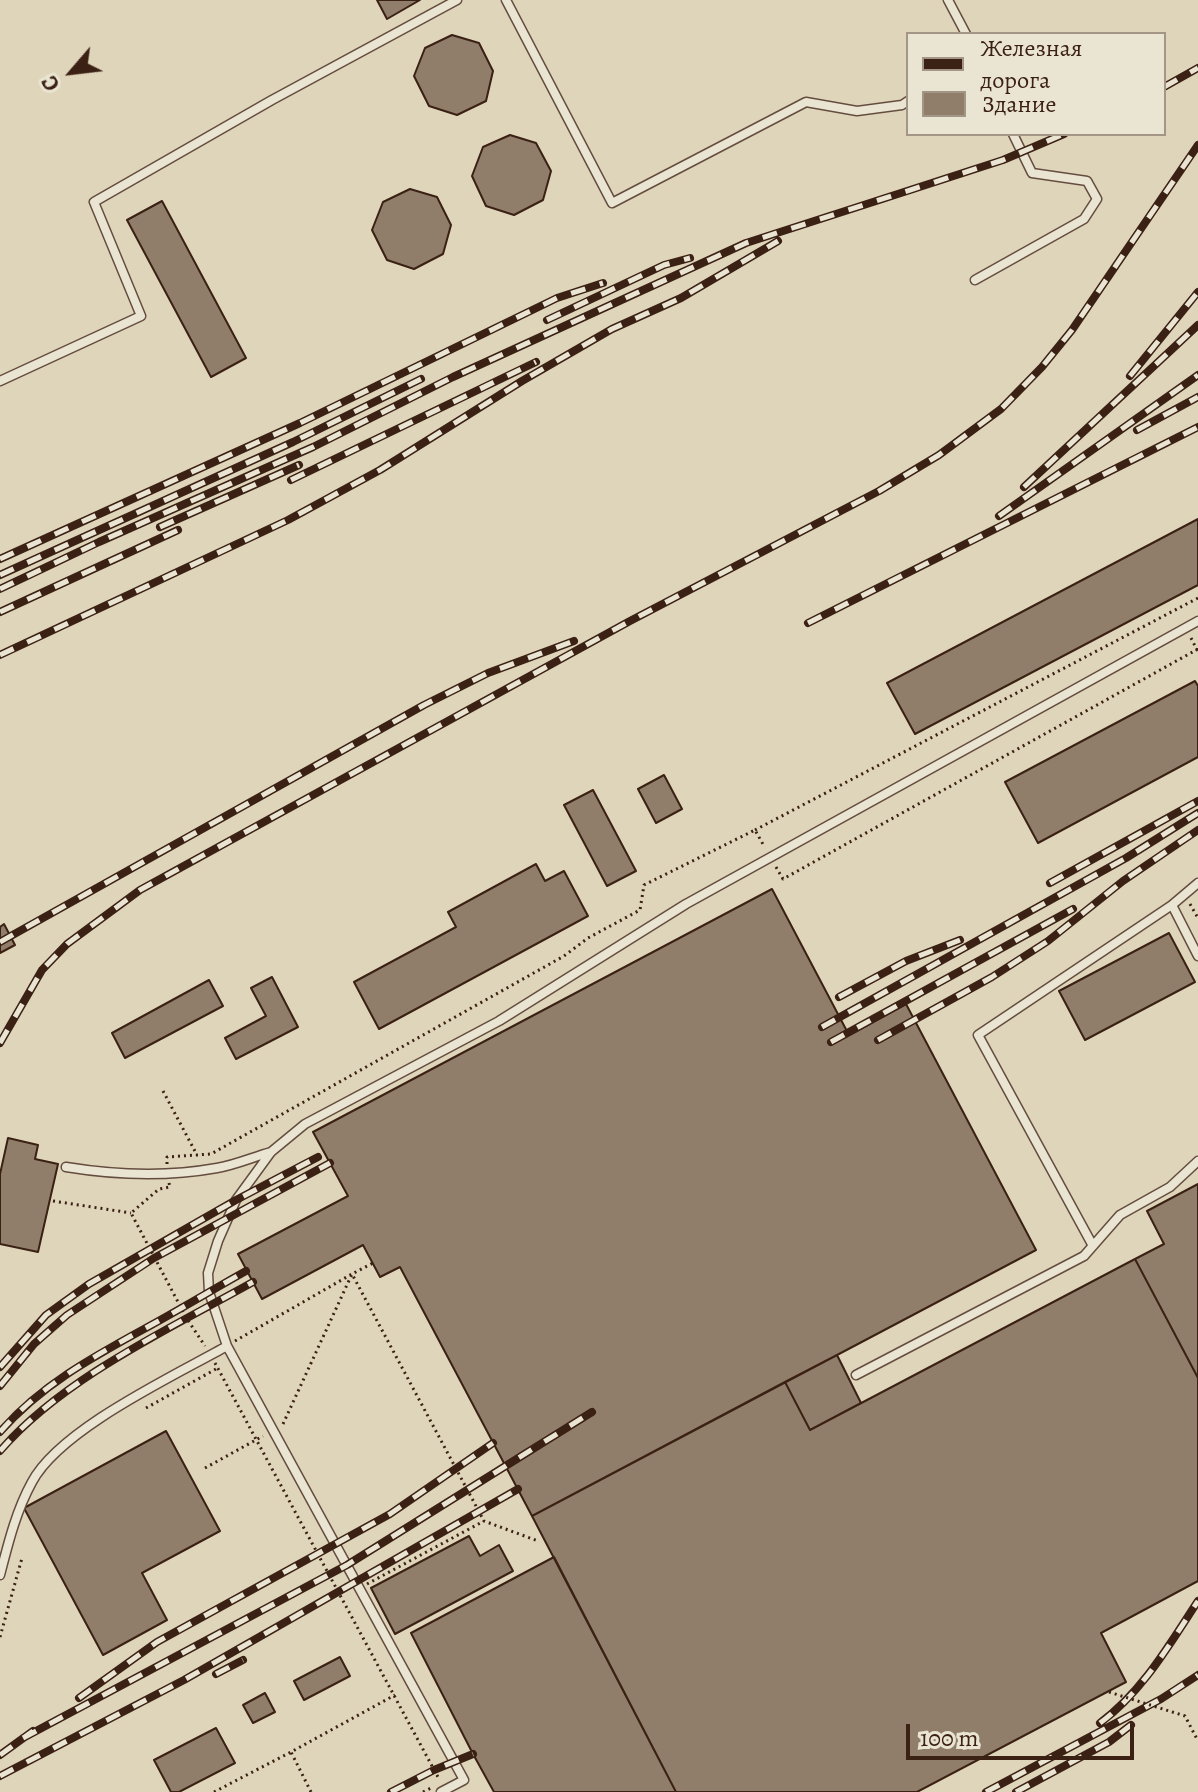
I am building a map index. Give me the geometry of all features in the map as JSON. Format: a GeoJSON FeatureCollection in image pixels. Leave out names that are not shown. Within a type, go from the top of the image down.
{"type":"FeatureCollection","features":[{"type":"Feature","properties":{"kind":"lane"},"geometry":{"type":"LineString","coordinates":[[0,381],[141,316],[94,202],[272,100],[457,0]]}},
{"type":"Feature","properties":{"kind":"lane"},"geometry":{"type":"LineString","coordinates":[[506,0],[612,203],[806,102],[857,111],[906,102]]}},
{"type":"Feature","properties":{"kind":"lane"},"geometry":{"type":"LineString","coordinates":[[948,0],[965,32]]}},
{"type":"Feature","properties":{"kind":"lane"},"geometry":{"type":"LineString","coordinates":[[975,280],[1084,219],[1097,199],[1087,181],[1032,173],[1014,136]]}},
{"type":"Feature","properties":{"kind":"lane"},"geometry":{"type":"LineString","coordinates":[[441,1792],[464,1780],[227,1346],[212,1305],[208,1273],[236,1200],[271,1152],[305,1124],[499,1021],[686,904],[1198,621]]}},
{"type":"Feature","properties":{"kind":"lane"},"geometry":{"type":"LineString","coordinates":[[1093,1246],[978,1035],[1172,905],[1198,883]]}},
{"type":"Feature","properties":{"kind":"lane"},"geometry":{"type":"LineString","coordinates":[[1172,905],[1198,956]]}},
{"type":"Feature","properties":{"kind":"lane"},"geometry":{"type":"LineString","coordinates":[[66,1167],[103,1173],[168,1173],[219,1168],[271,1152]]}},
{"type":"Feature","properties":{"kind":"lane"},"geometry":{"type":"LineString","coordinates":[[856,1375],[1084,1256],[1120,1215],[1170,1187],[1198,1161]]}},
{"type":"Feature","properties":{"kind":"lane"},"geometry":{"type":"LineString","coordinates":[[0,1575],[14,1525],[33,1480],[66,1442],[126,1402],[227,1346]]}},
{"type":"Feature","properties":{"kind":"path"},"geometry":{"type":"LineString","coordinates":[[53,1201],[131,1213],[159,1189],[170,1187],[167,1157],[211,1154],[261,1128],[640,910],[644,885],[1198,598]]}},
{"type":"Feature","properties":{"kind":"path"},"geometry":{"type":"LineString","coordinates":[[755,830],[783,879],[1198,649]]}},
{"type":"Feature","properties":{"kind":"path"},"geometry":{"type":"LineString","coordinates":[[1198,898],[1190,904],[1198,918]]}},
{"type":"Feature","properties":{"kind":"path"},"geometry":{"type":"LineString","coordinates":[[163,1091],[197,1155]]}},
{"type":"Feature","properties":{"kind":"path"},"geometry":{"type":"LineString","coordinates":[[131,1213],[187,1319],[211,1355],[441,1783],[423,1792]]}},
{"type":"Feature","properties":{"kind":"path"},"geometry":{"type":"LineString","coordinates":[[227,1346],[373,1263]]}},
{"type":"Feature","properties":{"kind":"path"},"geometry":{"type":"LineString","coordinates":[[205,1468],[284,1423],[352,1274]]}},
{"type":"Feature","properties":{"kind":"path"},"geometry":{"type":"LineString","coordinates":[[352,1274],[484,1521],[538,1541]]}},
{"type":"Feature","properties":{"kind":"path"},"geometry":{"type":"LineString","coordinates":[[146,1408],[218,1368]]}},
{"type":"Feature","properties":{"kind":"path"},"geometry":{"type":"LineString","coordinates":[[342,1597],[484,1521]]}},
{"type":"Feature","properties":{"kind":"path"},"geometry":{"type":"LineString","coordinates":[[0,1637],[22,1558]]}},
{"type":"Feature","properties":{"kind":"path"},"geometry":{"type":"LineString","coordinates":[[1109,1692],[1185,1716],[1198,1741]]}},
{"type":"Feature","properties":{"kind":"path"},"geometry":{"type":"LineString","coordinates":[[214,1792],[395,1695]]}},
{"type":"Feature","properties":{"kind":"path"},"geometry":{"type":"LineString","coordinates":[[291,1752],[311,1792]]}},
{"type":"Feature","properties":{"kind":"building"},"geometry":{"type":"Polygon","coordinates":[[[377,0],[420,0],[387,19],[377,0]]]}},
{"type":"Feature","properties":{"kind":"building"},"geometry":{"type":"Polygon","coordinates":[[[452,35],[479,43],[493,71],[486,101],[457,115],[429,106],[414,76],[425,48],[452,35]]]}},
{"type":"Feature","properties":{"kind":"building"},"geometry":{"type":"Polygon","coordinates":[[[510,135],[536,143],[551,171],[543,200],[514,215],[486,206],[472,176],[483,147],[510,135]]]}},
{"type":"Feature","properties":{"kind":"building"},"geometry":{"type":"Polygon","coordinates":[[[410,189],[437,197],[451,225],[443,254],[414,269],[387,260],[372,230],[383,202],[410,189]]]}},
{"type":"Feature","properties":{"kind":"building"},"geometry":{"type":"Polygon","coordinates":[[[162,201],[246,358],[211,377],[127,220],[162,201]]]}},
{"type":"Feature","properties":{"kind":"building"},"geometry":{"type":"Polygon","coordinates":[[[1198,519],[1198,585],[915,734],[887,683],[1198,519]]]}},
{"type":"Feature","properties":{"kind":"building"},"geometry":{"type":"Polygon","coordinates":[[[1195,681],[1198,686],[1198,757],[1038,843],[1005,782],[1195,681]]]}},
{"type":"Feature","properties":{"kind":"building"},"geometry":{"type":"Polygon","coordinates":[[[664,775],[682,809],[656,823],[638,789],[664,775]]]}},
{"type":"Feature","properties":{"kind":"building"},"geometry":{"type":"Polygon","coordinates":[[[593,790],[636,871],[607,886],[564,805],[593,790]]]}},
{"type":"Feature","properties":{"kind":"building"},"geometry":{"type":"Polygon","coordinates":[[[536,864],[545,881],[564,871],[588,916],[379,1029],[354,982],[456,927],[448,912],[536,864]]]}},
{"type":"Feature","properties":{"kind":"building"},"geometry":{"type":"Polygon","coordinates":[[[772,889],[849,1035],[906,1004],[1036,1250],[532,1516],[400,1267],[380,1277],[363,1245],[262,1299],[238,1254],[348,1196],[313,1132],[772,889]]]}},
{"type":"Feature","properties":{"kind":"building"},"geometry":{"type":"Polygon","coordinates":[[[4,924],[15,945],[0,953],[0,927],[4,924]]]}},
{"type":"Feature","properties":{"kind":"building"},"geometry":{"type":"Polygon","coordinates":[[[1169,933],[1195,982],[1085,1040],[1059,991],[1169,933]]]}},
{"type":"Feature","properties":{"kind":"building"},"geometry":{"type":"Polygon","coordinates":[[[272,977],[298,1027],[236,1059],[225,1038],[266,1016],[251,988],[272,977]]]}},
{"type":"Feature","properties":{"kind":"building"},"geometry":{"type":"Polygon","coordinates":[[[209,980],[223,1006],[125,1058],[112,1033],[209,980]]]}},
{"type":"Feature","properties":{"kind":"building"},"geometry":{"type":"Polygon","coordinates":[[[8,1138],[38,1145],[35,1159],[58,1164],[38,1252],[0,1244],[0,1174],[8,1138]]]}},
{"type":"Feature","properties":{"kind":"building"},"geometry":{"type":"Polygon","coordinates":[[[1198,1184],[1198,1378],[1135,1259],[1164,1244],[1147,1211],[1198,1184]]]}},
{"type":"Feature","properties":{"kind":"building"},"geometry":{"type":"Polygon","coordinates":[[[1135,1259],[1198,1378],[1198,1581],[1101,1633],[1126,1682],[917,1792],[676,1792],[532,1516],[785,1382],[810,1430],[1135,1259]]]}},
{"type":"Feature","properties":{"kind":"building"},"geometry":{"type":"Polygon","coordinates":[[[837,1355],[861,1403],[810,1430],[785,1382],[837,1355]]]}},
{"type":"Feature","properties":{"kind":"building"},"geometry":{"type":"Polygon","coordinates":[[[166,1431],[220,1531],[142,1573],[167,1620],[103,1655],[24,1508],[166,1431]]]}},
{"type":"Feature","properties":{"kind":"building"},"geometry":{"type":"Polygon","coordinates":[[[469,1536],[480,1556],[499,1545],[513,1571],[395,1634],[371,1588],[469,1536]]]}},
{"type":"Feature","properties":{"kind":"building"},"geometry":{"type":"Polygon","coordinates":[[[554,1557],[676,1792],[494,1792],[473,1754],[411,1633],[554,1557]]]}},
{"type":"Feature","properties":{"kind":"building"},"geometry":{"type":"Polygon","coordinates":[[[340,1657],[350,1676],[304,1700],[294,1681],[340,1657]]]}},
{"type":"Feature","properties":{"kind":"building"},"geometry":{"type":"Polygon","coordinates":[[[265,1693],[275,1712],[253,1723],[243,1705],[265,1693]]]}},
{"type":"Feature","properties":{"kind":"building"},"geometry":{"type":"Polygon","coordinates":[[[216,1728],[235,1763],[179,1792],[171,1792],[154,1760],[216,1728]]]}},
{"type":"Feature","properties":{"kind":"railway"},"geometry":{"type":"LineString","coordinates":[[1166,86],[1198,68]]}},
{"type":"Feature","properties":{"kind":"railway"},"geometry":{"type":"LineString","coordinates":[[0,589],[313,447],[453,377],[746,243],[1003,160],[1059,136]]}},
{"type":"Feature","properties":{"kind":"railway"},"geometry":{"type":"LineString","coordinates":[[0,1043],[42,970],[67,944],[140,890],[630,621],[879,491],[939,455],[1001,409],[1042,367],[1072,330],[1198,145]]}},
{"type":"Feature","properties":{"kind":"railway"},"geometry":{"type":"LineString","coordinates":[[0,655],[288,520],[380,470],[612,329],[681,298],[778,241]]}},
{"type":"Feature","properties":{"kind":"railway"},"geometry":{"type":"LineString","coordinates":[[547,320],[664,265],[690,258]]}},
{"type":"Feature","properties":{"kind":"railway"},"geometry":{"type":"LineString","coordinates":[[0,559],[300,423],[557,298],[603,283]]}},
{"type":"Feature","properties":{"kind":"railway"},"geometry":{"type":"LineString","coordinates":[[1130,376],[1198,292]]}},
{"type":"Feature","properties":{"kind":"railway"},"geometry":{"type":"LineString","coordinates":[[1024,487],[1198,325]]}},
{"type":"Feature","properties":{"kind":"railway"},"geometry":{"type":"LineString","coordinates":[[291,480],[536,362]]}},
{"type":"Feature","properties":{"kind":"railway"},"geometry":{"type":"LineString","coordinates":[[999,516],[1198,375]]}},
{"type":"Feature","properties":{"kind":"railway"},"geometry":{"type":"LineString","coordinates":[[0,575],[293,442],[421,379]]}},
{"type":"Feature","properties":{"kind":"railway"},"geometry":{"type":"LineString","coordinates":[[1137,430],[1198,397]]}},
{"type":"Feature","properties":{"kind":"railway"},"geometry":{"type":"LineString","coordinates":[[808,623],[1198,427]]}},
{"type":"Feature","properties":{"kind":"railway"},"geometry":{"type":"LineString","coordinates":[[160,527],[299,465]]}},
{"type":"Feature","properties":{"kind":"railway"},"geometry":{"type":"LineString","coordinates":[[0,612],[178,530]]}},
{"type":"Feature","properties":{"kind":"railway"},"geometry":{"type":"LineString","coordinates":[[0,942],[424,705],[488,673],[574,641]]}},
{"type":"Feature","properties":{"kind":"railway"},"geometry":{"type":"LineString","coordinates":[[1050,883],[1198,801]]}},
{"type":"Feature","properties":{"kind":"railway"},"geometry":{"type":"LineString","coordinates":[[822,1027],[1126,858],[1198,813]]}},
{"type":"Feature","properties":{"kind":"railway"},"geometry":{"type":"LineString","coordinates":[[878,1040],[992,977],[1048,941],[1123,881],[1198,830]]}},
{"type":"Feature","properties":{"kind":"railway"},"geometry":{"type":"LineString","coordinates":[[831,1042],[1073,909]]}},
{"type":"Feature","properties":{"kind":"railway"},"geometry":{"type":"LineString","coordinates":[[839,997],[906,961],[960,940]]}},
{"type":"Feature","properties":{"kind":"railway"},"geometry":{"type":"LineString","coordinates":[[0,1367],[46,1315],[89,1284],[318,1157]]}},
{"type":"Feature","properties":{"kind":"railway"},"geometry":{"type":"LineString","coordinates":[[0,1386],[34,1344],[67,1315],[154,1258],[330,1163]]}},
{"type":"Feature","properties":{"kind":"railway"},"geometry":{"type":"LineString","coordinates":[[0,1432],[32,1401],[67,1374],[246,1271]]}},
{"type":"Feature","properties":{"kind":"railway"},"geometry":{"type":"LineString","coordinates":[[0,1451],[54,1400],[86,1378],[253,1282]]}},
{"type":"Feature","properties":{"kind":"railway"},"geometry":{"type":"LineString","coordinates":[[23,1738],[347,1565],[592,1412]]}},
{"type":"Feature","properties":{"kind":"railway"},"geometry":{"type":"LineString","coordinates":[[79,1698],[157,1642],[390,1514],[493,1443]]}},
{"type":"Feature","properties":{"kind":"railway"},"geometry":{"type":"LineString","coordinates":[[0,1776],[184,1680],[518,1489]]}},
{"type":"Feature","properties":{"kind":"railway"},"geometry":{"type":"LineString","coordinates":[[1100,1723],[1142,1682],[1198,1601]]}},
{"type":"Feature","properties":{"kind":"railway"},"geometry":{"type":"LineString","coordinates":[[216,1674],[243,1660]]}},
{"type":"Feature","properties":{"kind":"railway"},"geometry":{"type":"LineString","coordinates":[[986,1792],[1161,1699],[1198,1675]]}},
{"type":"Feature","properties":{"kind":"railway"},"geometry":{"type":"LineString","coordinates":[[1016,1792],[1109,1742],[1131,1725]]}},
{"type":"Feature","properties":{"kind":"railway"},"geometry":{"type":"LineString","coordinates":[[0,1755],[33,1731]]}},
{"type":"Feature","properties":{"kind":"railway"},"geometry":{"type":"LineString","coordinates":[[391,1792],[473,1754]]}}]}
